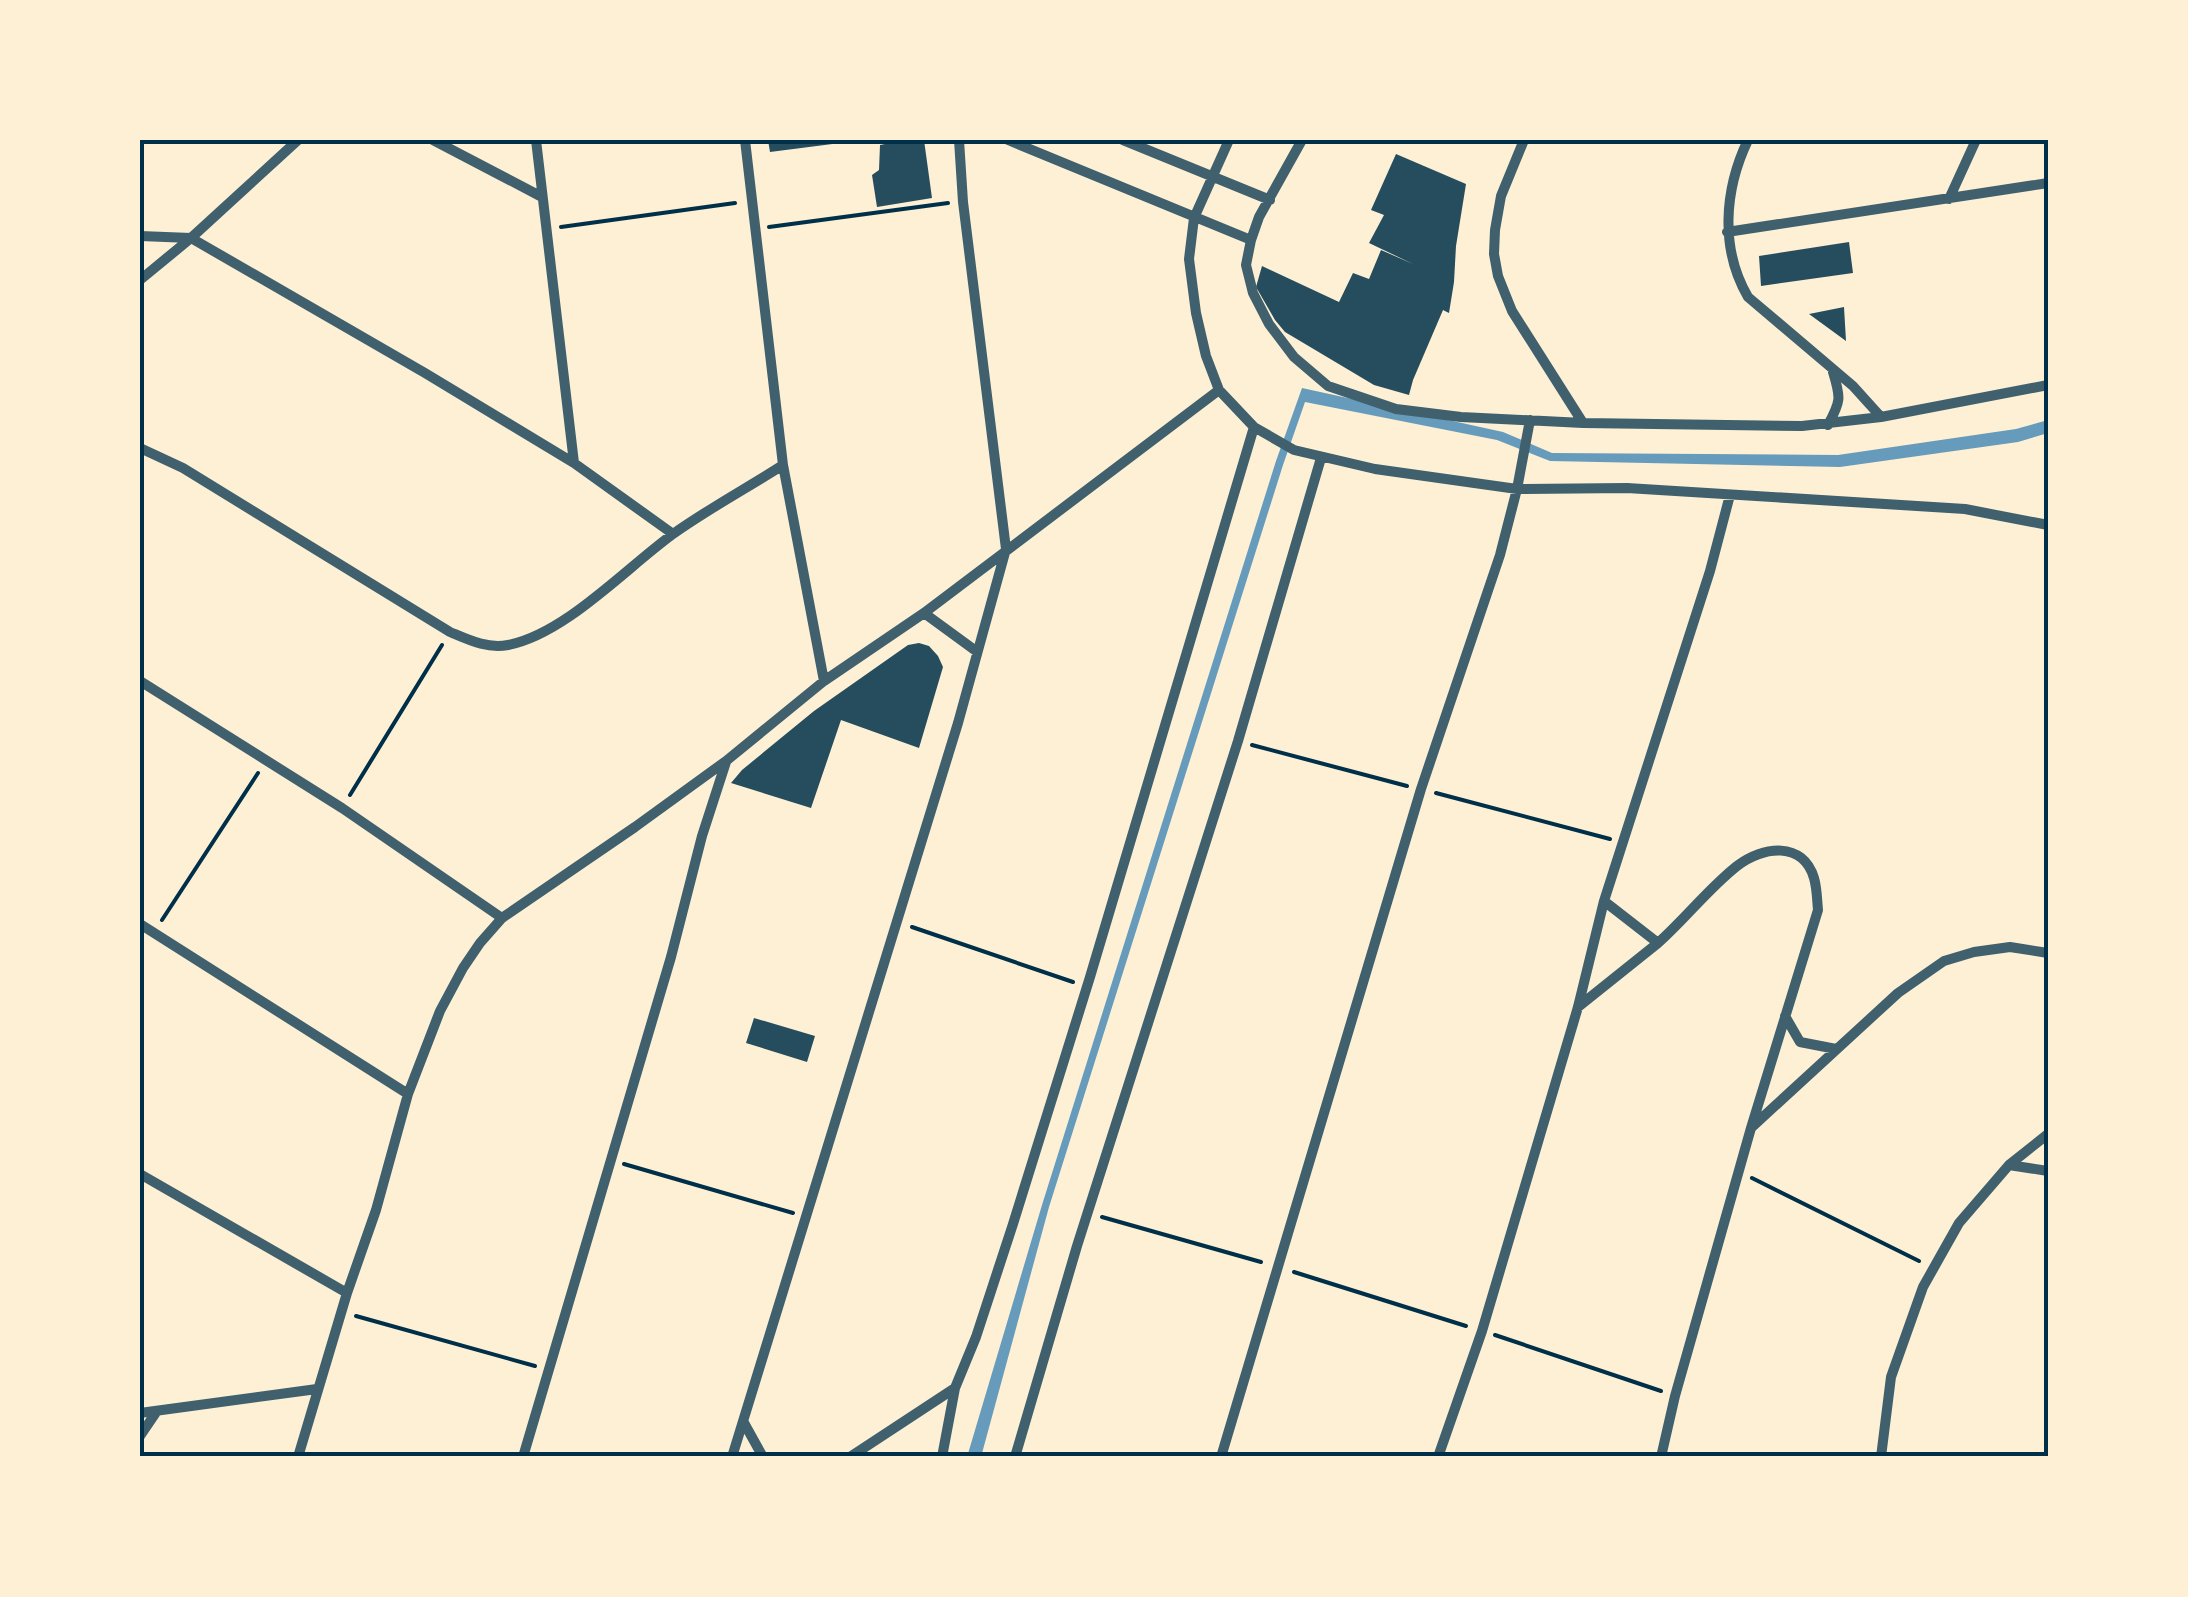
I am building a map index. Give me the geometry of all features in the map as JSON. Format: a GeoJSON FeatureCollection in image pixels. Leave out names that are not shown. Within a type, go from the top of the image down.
{"type":"FeatureCollection","features":[{"type":"Feature","properties":{"kind":"street"},"geometry":{"type":"LineString","coordinates":[[140,280],[298,140]]}},
{"type":"Feature","properties":{"kind":"street"},"geometry":{"type":"LineString","coordinates":[[433,140],[542,198]]}},
{"type":"Feature","properties":{"kind":"street"},"geometry":{"type":"LineString","coordinates":[[536,140],[574,463]]}},
{"type":"Feature","properties":{"kind":"street"},"geometry":{"type":"LineString","coordinates":[[745,140],[783,464],[824,681]]}},
{"type":"Feature","properties":{"kind":"street"},"geometry":{"type":"LineString","coordinates":[[732,1457],[898,922],[1006,550],[963,202],[959,140]]}},
{"type":"Feature","properties":{"kind":"street"},"geometry":{"type":"LineString","coordinates":[[1008,140],[1251,240]]}},
{"type":"Feature","properties":{"kind":"street"},"geometry":{"type":"LineString","coordinates":[[1124,140],[1270,200]]}},
{"type":"Feature","properties":{"kind":"street"},"geometry":{"type":"LineString","coordinates":[[1229,140],[1194,218],[1190,260],[1196,313],[1219,390],[1254,427],[1294,450],[1375,469],[1517,489],[1627,488],[1965,509],[2048,525]]}},
{"type":"Feature","properties":{"kind":"street"},"geometry":{"type":"LineString","coordinates":[[1302,140],[1259,217],[1246,265],[1253,293],[1269,324],[1294,356],[1328,386],[1396,408],[1461,417],[1802,426],[1881,417],[2048,385]]}},
{"type":"Feature","properties":{"kind":"street"},"geometry":{"type":"LineString","coordinates":[[1524,140],[1502,196],[1494,254],[1498,276],[1512,310],[1583,423]]}},
{"type":"Feature","properties":{"kind":"street"},"geometry":{"type":"LineString","coordinates":[[1748,140],[1731,191],[1728,232],[1737,278],[1748,297],[1866,399],[1881,417]]}},
{"type":"Feature","properties":{"kind":"street"},"geometry":{"type":"LineString","coordinates":[[1949,199],[1976,140]]}},
{"type":"Feature","properties":{"kind":"street"},"geometry":{"type":"LineString","coordinates":[[1728,232],[2048,184]]}},
{"type":"Feature","properties":{"kind":"street"},"geometry":{"type":"LineString","coordinates":[[140,236],[191,238],[574,463],[673,534]]}},
{"type":"Feature","properties":{"kind":"street"},"geometry":{"type":"LineString","coordinates":[[1828,424],[1839,404],[1833,371]]}},
{"type":"Feature","properties":{"kind":"street"},"geometry":{"type":"LineString","coordinates":[[298,1457],[376,1210],[408,1094],[440,1011],[462,968],[502,918],[726,761],[824,681],[924,613],[1219,390]]}},
{"type":"Feature","properties":{"kind":"street"},"geometry":{"type":"LineString","coordinates":[[1221,1457],[1420,790],[1500,554],[1530,420]]}},
{"type":"Feature","properties":{"kind":"street"},"geometry":{"type":"LineString","coordinates":[[942,1457],[955,1388],[976,1337],[1086,986],[1254,427]]}},
{"type":"Feature","properties":{"kind":"street"},"geometry":{"type":"LineString","coordinates":[[140,448],[183,468],[450,632],[491,648],[532,638],[566,618],[673,534],[783,464]]}},
{"type":"Feature","properties":{"kind":"street"},"geometry":{"type":"LineString","coordinates":[[1015,1457],[1076,1246],[1238,741],[1321,458]]}},
{"type":"Feature","properties":{"kind":"street"},"geometry":{"type":"LineString","coordinates":[[1438,1457],[1482,1330],[1578,1007],[1604,901],[1710,570],[1730,495]]}},
{"type":"Feature","properties":{"kind":"street"},"geometry":{"type":"LineString","coordinates":[[924,613],[976,652]]}},
{"type":"Feature","properties":{"kind":"street"},"geometry":{"type":"LineString","coordinates":[[140,681],[342,808],[502,918]]}},
{"type":"Feature","properties":{"kind":"street"},"geometry":{"type":"LineString","coordinates":[[523,1457],[672,958],[702,836],[726,761]]}},
{"type":"Feature","properties":{"kind":"street"},"geometry":{"type":"LineString","coordinates":[[1578,1007],[1658,943],[1755,854],[1776,849],[1793,851],[1805,860],[1814,878],[1818,910],[1751,1128],[1675,1396],[1663,1454]]}},
{"type":"Feature","properties":{"kind":"street"},"geometry":{"type":"LineString","coordinates":[[1604,901],[1658,943]]}},
{"type":"Feature","properties":{"kind":"street"},"geometry":{"type":"LineString","coordinates":[[140,924],[408,1094]]}},
{"type":"Feature","properties":{"kind":"street"},"geometry":{"type":"LineString","coordinates":[[1751,1128],[1898,994],[1944,961],[2010,947],[2048,953]]}},
{"type":"Feature","properties":{"kind":"street"},"geometry":{"type":"LineString","coordinates":[[1786,1016],[1800,1042],[1836,1048]]}},
{"type":"Feature","properties":{"kind":"street"},"geometry":{"type":"LineString","coordinates":[[1881,1457],[1891,1378],[1923,1288],[1959,1223],[2009,1165],[2048,1134]]}},
{"type":"Feature","properties":{"kind":"street"},"geometry":{"type":"LineString","coordinates":[[2009,1165],[2048,1171]]}},
{"type":"Feature","properties":{"kind":"street"},"geometry":{"type":"LineString","coordinates":[[143,1179],[347,1294]]}},
{"type":"Feature","properties":{"kind":"street"},"geometry":{"type":"LineString","coordinates":[[850,1457],[955,1388]]}},
{"type":"Feature","properties":{"kind":"street"},"geometry":{"type":"LineString","coordinates":[[140,1413],[317,1390]]}},
{"type":"Feature","properties":{"kind":"street"},"geometry":{"type":"LineString","coordinates":[[140,1436],[157,1411]]}},
{"type":"Feature","properties":{"kind":"street"},"geometry":{"type":"LineString","coordinates":[[742,1420],[763,1457]]}},
{"type":"Feature","properties":{"kind":"path"},"geometry":{"type":"LineString","coordinates":[[547,229],[753,200]]}},
{"type":"Feature","properties":{"kind":"path"},"geometry":{"type":"LineString","coordinates":[[756,229],[963,202]]}},
{"type":"Feature","properties":{"kind":"path"},"geometry":{"type":"LineString","coordinates":[[342,808],[450,632]]}},
{"type":"Feature","properties":{"kind":"path"},"geometry":{"type":"LineString","coordinates":[[1238,741],[1624,843]]}},
{"type":"Feature","properties":{"kind":"path"},"geometry":{"type":"LineString","coordinates":[[154,932],[266,760]]}},
{"type":"Feature","properties":{"kind":"path"},"geometry":{"type":"LineString","coordinates":[[898,922],[1086,986]]}},
{"type":"Feature","properties":{"kind":"path"},"geometry":{"type":"LineString","coordinates":[[610,1160],[807,1218]]}},
{"type":"Feature","properties":{"kind":"path"},"geometry":{"type":"LineString","coordinates":[[1739,1172],[1934,1268]]}},
{"type":"Feature","properties":{"kind":"path"},"geometry":{"type":"LineString","coordinates":[[1088,1213],[1482,1330],[1675,1396]]}},
{"type":"Feature","properties":{"kind":"path"},"geometry":{"type":"LineString","coordinates":[[342,1312],[549,1370]]}},
{"type":"Feature","properties":{"kind":"water"},"geometry":{"type":"Polygon","coordinates":[[[1302,388],[1503,432],[1552,453],[1838,455],[2016,429],[2048,420],[2048,433],[2018,442],[1840,467],[1550,461],[1497,440],[1305,402],[1049,1207],[981,1457],[967,1457],[1042,1205],[1302,388]]]}},
{"type":"Feature","properties":{"kind":"building"},"geometry":{"type":"Polygon","coordinates":[[[768,140],[847,140],[848,142],[770,152],[768,140]]]}},
{"type":"Feature","properties":{"kind":"building"},"geometry":{"type":"Polygon","coordinates":[[[924,140],[932,198],[877,207],[872,175],[879,170],[880,145],[924,140]]]}},
{"type":"Feature","properties":{"kind":"building"},"geometry":{"type":"Polygon","coordinates":[[[1396,154],[1466,184],[1449,313],[1443,310],[1409,395],[1374,385],[1285,332],[1256,287],[1262,266],[1339,302],[1353,273],[1369,279],[1381,250],[1413,264],[1369,243],[1384,215],[1371,210],[1396,154]]]}},
{"type":"Feature","properties":{"kind":"building"},"geometry":{"type":"Polygon","coordinates":[[[1849,242],[1853,273],[1761,286],[1759,256],[1849,242]]]}},
{"type":"Feature","properties":{"kind":"building"},"geometry":{"type":"Polygon","coordinates":[[[1844,307],[1846,341],[1809,314],[1844,307]]]}},
{"type":"Feature","properties":{"kind":"building"},"geometry":{"type":"Polygon","coordinates":[[[908,645],[929,646],[943,667],[919,748],[841,720],[811,808],[731,783],[814,711],[908,645]]]}},
{"type":"Feature","properties":{"kind":"building"},"geometry":{"type":"Polygon","coordinates":[[[754,1018],[815,1036],[807,1062],[746,1043],[754,1018]]]}}]}
